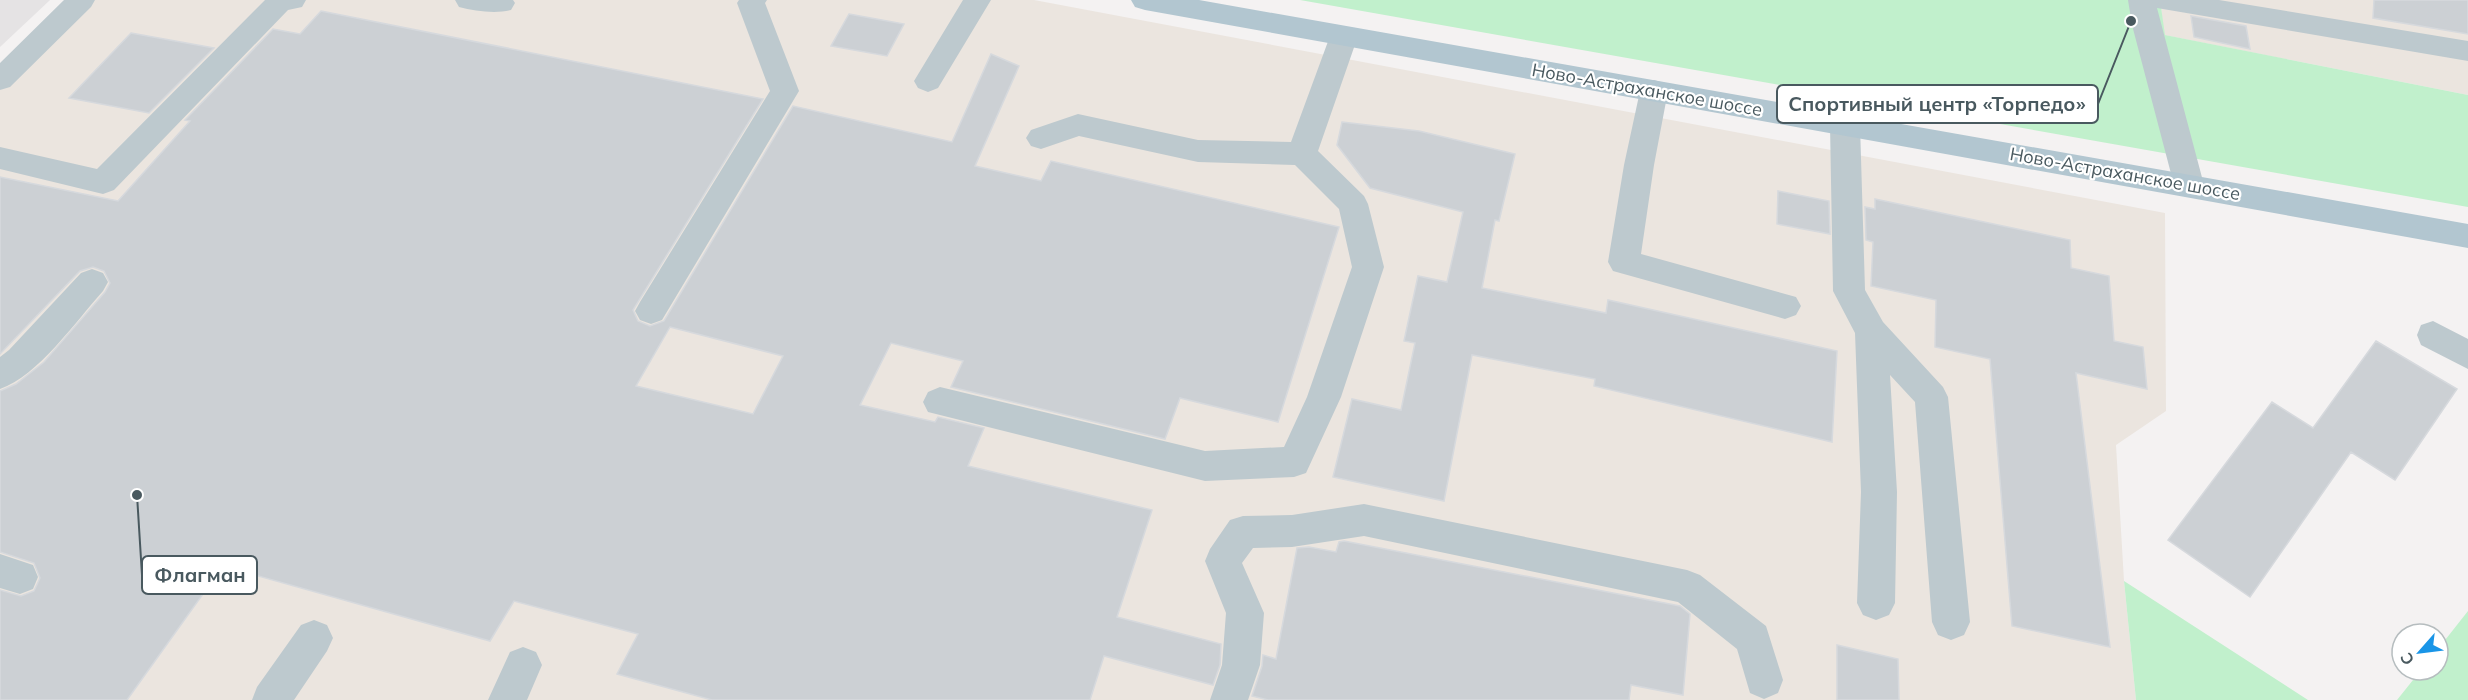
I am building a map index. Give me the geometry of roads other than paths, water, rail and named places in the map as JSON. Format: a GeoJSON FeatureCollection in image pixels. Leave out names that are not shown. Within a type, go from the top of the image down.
{"type":"FeatureCollection","features":[{"type":"Feature","properties":{"kind":"main road","name":"Ново-Астраханское шоссе"},"geometry":{"type":"LineString","coordinates":[[1145,0],[2468,236]]}},
{"type":"Feature","properties":{"kind":"street"},"geometry":{"type":"LineString","coordinates":[[0,80],[81,0]]}},
{"type":"Feature","properties":{"kind":"street"},"geometry":{"type":"LineString","coordinates":[[0,158],[103,182],[280,2],[292,0]]}},
{"type":"Feature","properties":{"kind":"street"},"geometry":{"type":"LineString","coordinates":[[469,0],[501,3]]}},
{"type":"Feature","properties":{"kind":"street"},"geometry":{"type":"LineString","coordinates":[[651,311],[785,91],[751,3],[753,0]]}},
{"type":"Feature","properties":{"kind":"street"},"geometry":{"type":"LineString","coordinates":[[928,81],[977,0]]}},
{"type":"Feature","properties":{"kind":"street"},"geometry":{"type":"LineString","coordinates":[[2142,0],[2146,25],[2190,185]]}},
{"type":"Feature","properties":{"kind":"street"},"geometry":{"type":"LineString","coordinates":[[2161,0],[2468,51]]}},
{"type":"Feature","properties":{"kind":"street"},"geometry":{"type":"LineString","coordinates":[[1302,154],[1344,36]]}},
{"type":"Feature","properties":{"kind":"street"},"geometry":{"type":"LineString","coordinates":[[1654,91],[1639,165],[1624,262],[1785,306]]}},
{"type":"Feature","properties":{"kind":"street"},"geometry":{"type":"LineString","coordinates":[[940,402],[1204,466],[1293,462],[1324,397],[1368,267],[1353,204],[1302,154],[1198,151],[1078,125],[1041,138]]}},
{"type":"Feature","properties":{"kind":"street"},"geometry":{"type":"LineString","coordinates":[[1845,125],[1849,291],[1871,332],[1931,397],[1951,622]]}},
{"type":"Feature","properties":{"kind":"street"},"geometry":{"type":"LineString","coordinates":[[0,375],[21,360],[93,282]]}},
{"type":"Feature","properties":{"kind":"street"},"geometry":{"type":"LineString","coordinates":[[1871,332],[1879,492],[1875,603]]}},
{"type":"Feature","properties":{"kind":"street"},"geometry":{"type":"LineString","coordinates":[[2433,335],[2468,355]]}},
{"type":"Feature","properties":{"kind":"street"},"geometry":{"type":"LineString","coordinates":[[1229,700],[1241,664],[1245,614],[1223,561],[1243,532],[1292,531],[1364,520],[1687,587],[1753,639],[1764,680]]}},
{"type":"Feature","properties":{"kind":"street"},"geometry":{"type":"LineString","coordinates":[[271,700],[314,638]]}},
{"type":"Feature","properties":{"kind":"street"},"geometry":{"type":"LineString","coordinates":[[507,700],[523,665]]}},
{"type":"Feature","properties":{"kind":"place","name":"Спортивный центр «Торпедо»"},"geometry":{"type":"Point","coordinates":[2131,21]}},
{"type":"Feature","properties":{"kind":"place","name":"Флагман"},"geometry":{"type":"Point","coordinates":[137,495]}}]}
